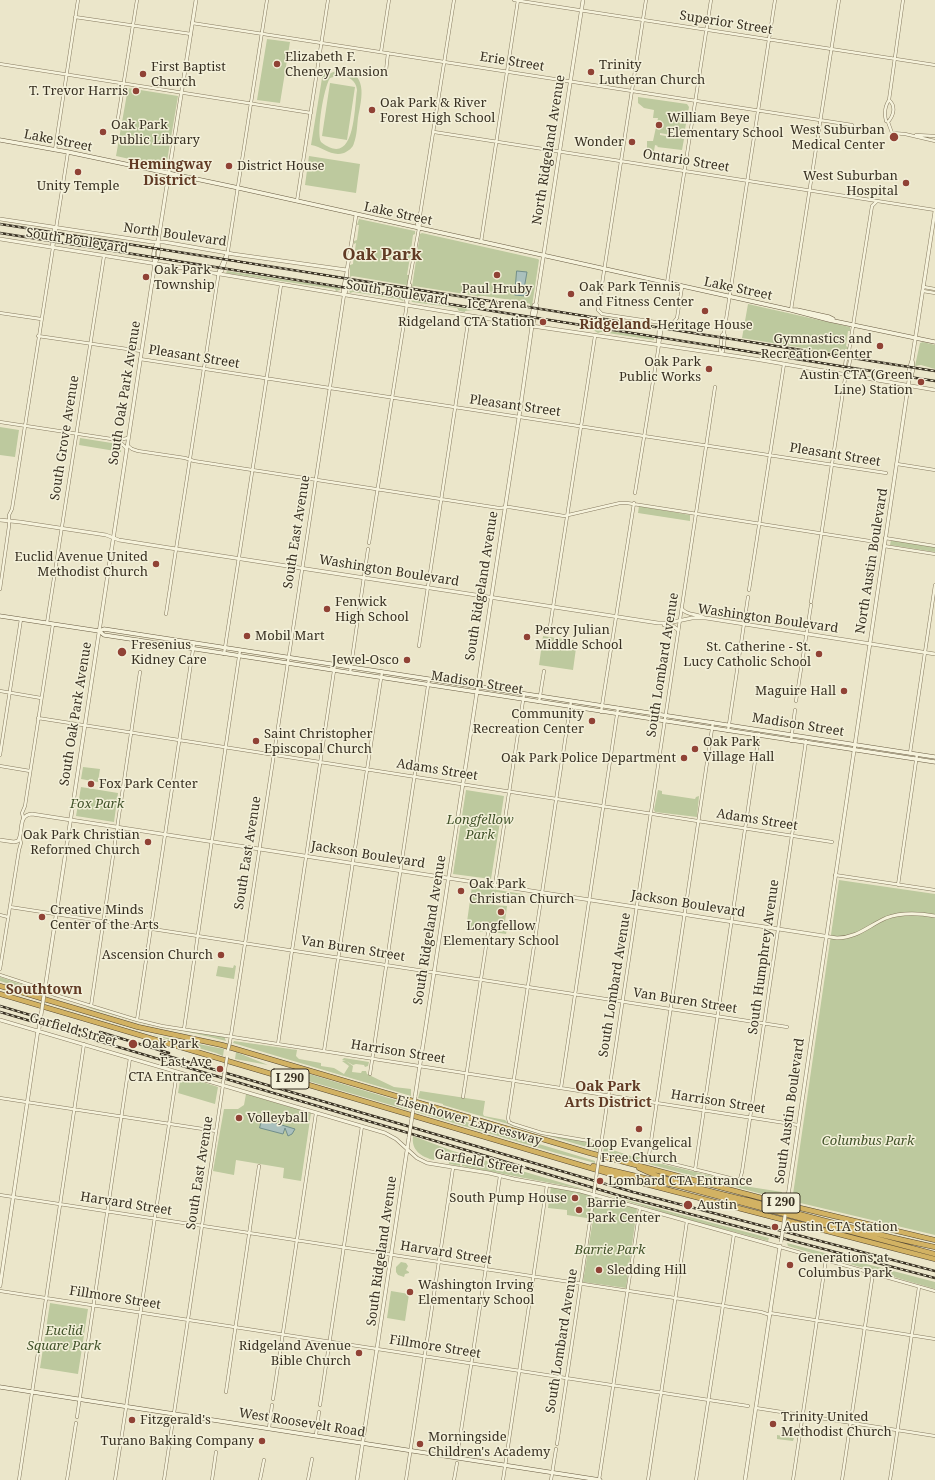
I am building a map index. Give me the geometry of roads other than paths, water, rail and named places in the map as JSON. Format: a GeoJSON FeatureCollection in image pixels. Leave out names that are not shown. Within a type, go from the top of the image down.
{"type":"FeatureCollection","features":[{"type":"Feature","properties":{"kind":"highway","name":"Eisenhower Expressway"},"geometry":{"type":"LineString","coordinates":[[0,986],[138,1027],[222,1044],[561,1145],[803,1209],[935,1240]]}},
{"type":"Feature","properties":{"kind":"highway","name":"Eisenhower Expressway"},"geometry":{"type":"LineString","coordinates":[[0,994],[646,1184],[935,1258]]}},
{"type":"Feature","properties":{"kind":"highway"},"geometry":{"type":"LineString","coordinates":[[629,1163],[647,1172],[684,1184],[935,1254]]}},
{"type":"Feature","properties":{"kind":"highway"},"geometry":{"type":"LineString","coordinates":[[580,1165],[601,1167],[897,1239],[935,1246]]}},
{"type":"Feature","properties":{"kind":"main road","name":"Lake Street"},"geometry":{"type":"LineString","coordinates":[[0,140],[68,152],[238,188],[543,257],[791,310],[797,310],[829,317],[833,320],[935,342]]}},
{"type":"Feature","properties":{"kind":"main road","name":"Madison Street"},"geometry":{"type":"LineString","coordinates":[[0,616],[99,631],[104,629],[194,642],[935,757]]}},
{"type":"Feature","properties":{"kind":"main road","name":"Madison Street"},"geometry":{"type":"LineString","coordinates":[[99,631],[104,636],[935,762]]}},
{"type":"Feature","properties":{"kind":"main road","name":"West Roosevelt Road"},"geometry":{"type":"LineString","coordinates":[[0,1387],[600,1480]]}},
{"type":"Feature","properties":{"kind":"street"},"geometry":{"type":"LineString","coordinates":[[55,150],[78,0]]}},
{"type":"Feature","properties":{"kind":"street"},"geometry":{"type":"LineString","coordinates":[[118,118],[137,0]]}},
{"type":"Feature","properties":{"kind":"street","name":"South Oak Park Avenue"},"geometry":{"type":"LineString","coordinates":[[0,1286],[126,448],[155,264],[157,261],[159,246],[158,242],[196,0]]}},
{"type":"Feature","properties":{"kind":"street"},"geometry":{"type":"LineString","coordinates":[[166,614],[219,274],[222,271],[227,257],[267,0]]}},
{"type":"Feature","properties":{"kind":"street"},"geometry":{"type":"LineString","coordinates":[[297,202],[328,0]]}},
{"type":"Feature","properties":{"kind":"street"},"geometry":{"type":"LineString","coordinates":[[382,52],[389,0]]}},
{"type":"Feature","properties":{"kind":"street"},"geometry":{"type":"LineString","coordinates":[[369,543],[411,286],[410,284],[420,215],[454,0]]}},
{"type":"Feature","properties":{"kind":"street","name":"Superior Street"},"geometry":{"type":"LineString","coordinates":[[514,0],[935,65]]}},
{"type":"Feature","properties":{"kind":"street"},"geometry":{"type":"LineString","coordinates":[[481,242],[518,0]]}},
{"type":"Feature","properties":{"kind":"street","name":"North Ridgeland Avenue"},"geometry":{"type":"LineString","coordinates":[[532,326],[537,306],[536,304],[543,257],[583,0]]}},
{"type":"Feature","properties":{"kind":"street"},"geometry":{"type":"LineString","coordinates":[[646,0],[598,310],[602,314],[682,326]]}},
{"type":"Feature","properties":{"kind":"street"},"geometry":{"type":"LineString","coordinates":[[667,284],[711,0]]}},
{"type":"Feature","properties":{"kind":"street"},"geometry":{"type":"LineString","coordinates":[[721,354],[722,335],[724,334],[775,0]]}},
{"type":"Feature","properties":{"kind":"street"},"geometry":{"type":"LineString","coordinates":[[791,310],[839,0]]}},
{"type":"Feature","properties":{"kind":"street"},"geometry":{"type":"LineString","coordinates":[[903,0],[889,100],[886,104],[885,111],[886,121],[888,122],[892,133],[935,136]]}},
{"type":"Feature","properties":{"kind":"street"},"geometry":{"type":"LineString","coordinates":[[75,17],[191,34]]}},
{"type":"Feature","properties":{"kind":"street","name":"Erie Street"},"geometry":{"type":"LineString","coordinates":[[192,23],[852,126]]}},
{"type":"Feature","properties":{"kind":"street"},"geometry":{"type":"LineString","coordinates":[[380,76],[386,71],[388,53]]}},
{"type":"Feature","properties":{"kind":"street"},"geometry":{"type":"LineString","coordinates":[[0,64],[311,113]]}},
{"type":"Feature","properties":{"kind":"street"},"geometry":{"type":"LineString","coordinates":[[888,122],[891,118],[894,107],[889,100]]}},
{"type":"Feature","properties":{"kind":"street","name":"Ontario Street"},"geometry":{"type":"LineString","coordinates":[[434,132],[935,211]]}},
{"type":"Feature","properties":{"kind":"street"},"geometry":{"type":"LineString","coordinates":[[907,134],[935,140]]}},
{"type":"Feature","properties":{"kind":"street"},"geometry":{"type":"LineString","coordinates":[[0,589],[10,520],[12,518],[12,509],[38,336],[52,248],[54,246],[68,152]]}},
{"type":"Feature","properties":{"kind":"street"},"geometry":{"type":"LineString","coordinates":[[796,701],[872,206],[877,201]]}},
{"type":"Feature","properties":{"kind":"street","name":"North Austin Boulevard"},"geometry":{"type":"LineString","coordinates":[[854,744],[910,380],[908,378],[910,365],[916,338],[933,235],[935,211]]}},
{"type":"Feature","properties":{"kind":"street"},"geometry":{"type":"LineString","coordinates":[[344,295],[346,290],[347,270],[356,215]]}},
{"type":"Feature","properties":{"kind":"street","name":"North Boulevard"},"geometry":{"type":"LineString","coordinates":[[0,219],[347,270]]}},
{"type":"Feature","properties":{"kind":"street","name":"South Boulevard"},"geometry":{"type":"LineString","coordinates":[[0,240],[219,274],[595,336],[784,364],[935,390]]}},
{"type":"Feature","properties":{"kind":"street","name":"South Grove Avenue"},"geometry":{"type":"LineString","coordinates":[[47,623],[104,256]]}},
{"type":"Feature","properties":{"kind":"street"},"geometry":{"type":"LineString","coordinates":[[224,654],[281,285]]}},
{"type":"Feature","properties":{"kind":"street"},"geometry":{"type":"LineString","coordinates":[[671,324],[677,318],[682,287]]}},
{"type":"Feature","properties":{"kind":"street"},"geometry":{"type":"LineString","coordinates":[[924,287],[935,289]]}},
{"type":"Feature","properties":{"kind":"street"},"geometry":{"type":"LineString","coordinates":[[923,291],[935,293]]}},
{"type":"Feature","properties":{"kind":"street","name":"South East Avenue"},"geometry":{"type":"LineString","coordinates":[[164,1480],[244,943],[344,295]]}},
{"type":"Feature","properties":{"kind":"street"},"geometry":{"type":"LineString","coordinates":[[0,313],[41,319]]}},
{"type":"Feature","properties":{"kind":"street"},"geometry":{"type":"LineString","coordinates":[[419,646],[469,316]]}},
{"type":"Feature","properties":{"kind":"street"},"geometry":{"type":"LineString","coordinates":[[635,493],[662,326],[661,323]]}},
{"type":"Feature","properties":{"kind":"street","name":"South Ridgeland Avenue"},"geometry":{"type":"LineString","coordinates":[[358,1480],[532,326]]}},
{"type":"Feature","properties":{"kind":"street","name":"Pleasant Street"},"geometry":{"type":"LineString","coordinates":[[38,336],[141,352]]}},
{"type":"Feature","properties":{"kind":"street"},"geometry":{"type":"LineString","coordinates":[[549,633],[595,336]]}},
{"type":"Feature","properties":{"kind":"street","name":"Pleasant Street"},"geometry":{"type":"LineString","coordinates":[[140,359],[886,473]]}},
{"type":"Feature","properties":{"kind":"street"},"geometry":{"type":"LineString","coordinates":[[749,590],[784,364]]}},
{"type":"Feature","properties":{"kind":"street","name":"South Lombard Avenue"},"geometry":{"type":"LineString","coordinates":[[556,1444],[715,387]]}},
{"type":"Feature","properties":{"kind":"street"},"geometry":{"type":"LineString","coordinates":[[0,422],[118,440],[128,438]]}},
{"type":"Feature","properties":{"kind":"street"},"geometry":{"type":"LineString","coordinates":[[118,440],[126,448],[190,460],[561,516],[620,503],[634,504],[876,542]]}},
{"type":"Feature","properties":{"kind":"street"},"geometry":{"type":"LineString","coordinates":[[126,448],[138,451]]}},
{"type":"Feature","properties":{"kind":"street"},"geometry":{"type":"LineString","coordinates":[[897,464],[935,470]]}},
{"type":"Feature","properties":{"kind":"street"},"geometry":{"type":"LineString","coordinates":[[601,712],[634,504]]}},
{"type":"Feature","properties":{"kind":"street","name":"Washington Boulevard"},"geometry":{"type":"LineString","coordinates":[[0,520],[10,520],[62,528],[176,549],[658,623],[668,623],[692,618],[706,618],[935,654]]}},
{"type":"Feature","properties":{"kind":"street"},"geometry":{"type":"LineString","coordinates":[[886,538],[935,546]]}},
{"type":"Feature","properties":{"kind":"street"},"geometry":{"type":"LineString","coordinates":[[884,546],[935,554]]}},
{"type":"Feature","properties":{"kind":"street"},"geometry":{"type":"LineString","coordinates":[[350,673],[368,549]]}},
{"type":"Feature","properties":{"kind":"street"},"geometry":{"type":"LineString","coordinates":[[910,753],[935,584]]}},
{"type":"Feature","properties":{"kind":"street"},"geometry":{"type":"LineString","coordinates":[[728,731],[748,597]]}},
{"type":"Feature","properties":{"kind":"street"},"geometry":{"type":"LineString","coordinates":[[682,609],[688,613],[706,618]]}},
{"type":"Feature","properties":{"kind":"street"},"geometry":{"type":"LineString","coordinates":[[0,755],[21,619]]}},
{"type":"Feature","properties":{"kind":"street"},"geometry":{"type":"LineString","coordinates":[[658,623],[673,626],[678,630]]}},
{"type":"Feature","properties":{"kind":"street"},"geometry":{"type":"LineString","coordinates":[[0,969],[18,850],[21,843],[19,840],[24,816],[22,813],[25,806],[53,624]]}},
{"type":"Feature","properties":{"kind":"street"},"geometry":{"type":"LineString","coordinates":[[137,1020],[194,642]]}},
{"type":"Feature","properties":{"kind":"street"},"geometry":{"type":"LineString","coordinates":[[184,1029],[240,650]]}},
{"type":"Feature","properties":{"kind":"street"},"geometry":{"type":"LineString","coordinates":[[278,1044],[335,664]]}},
{"type":"Feature","properties":{"kind":"street"},"geometry":{"type":"LineString","coordinates":[[324,1051],[382,671]]}},
{"type":"Feature","properties":{"kind":"street"},"geometry":{"type":"LineString","coordinates":[[91,1006],[140,672]]}},
{"type":"Feature","properties":{"kind":"street"},"geometry":{"type":"LineString","coordinates":[[539,702],[544,672]]}},
{"type":"Feature","properties":{"kind":"street"},"geometry":{"type":"LineString","coordinates":[[370,1074],[429,679]]}},
{"type":"Feature","properties":{"kind":"street"},"geometry":{"type":"LineString","coordinates":[[0,691],[41,698]]}},
{"type":"Feature","properties":{"kind":"street"},"geometry":{"type":"LineString","coordinates":[[495,885],[524,694]]}},
{"type":"Feature","properties":{"kind":"street"},"geometry":{"type":"LineString","coordinates":[[571,701],[508,1117],[509,1122],[513,1124],[542,1133],[601,1143]]}},
{"type":"Feature","properties":{"kind":"street"},"geometry":{"type":"LineString","coordinates":[[561,1088],[618,708]]}},
{"type":"Feature","properties":{"kind":"street"},"geometry":{"type":"LineString","coordinates":[[791,740],[795,710]]}},
{"type":"Feature","properties":{"kind":"street","name":"Adams Street"},"geometry":{"type":"LineString","coordinates":[[38,718],[832,842]]}},
{"type":"Feature","properties":{"kind":"street"},"geometry":{"type":"LineString","coordinates":[[713,722],[649,1157],[695,1170],[760,730]]}},
{"type":"Feature","properties":{"kind":"street","name":"South Humphrey Avenue"},"geometry":{"type":"LineString","coordinates":[[695,1170],[734,1180],[740,1179],[742,1172],[807,737]]}},
{"type":"Feature","properties":{"kind":"street","name":"South Austin Boulevard"},"geometry":{"type":"LineString","coordinates":[[745,1480],[854,744]]}},
{"type":"Feature","properties":{"kind":"street"},"geometry":{"type":"LineString","coordinates":[[898,885],[917,754]]}},
{"type":"Feature","properties":{"kind":"street"},"geometry":{"type":"LineString","coordinates":[[0,766],[30,770]]}},
{"type":"Feature","properties":{"kind":"street","name":"Jackson Boulevard"},"geometry":{"type":"LineString","coordinates":[[24,816],[32,814],[842,938],[862,932],[887,918],[899,914],[935,916]]}},
{"type":"Feature","properties":{"kind":"street"},"geometry":{"type":"LineString","coordinates":[[0,840],[14,842],[19,840]]}},
{"type":"Feature","properties":{"kind":"street"},"geometry":{"type":"LineString","coordinates":[[835,875],[935,890]]}},
{"type":"Feature","properties":{"kind":"street","name":"Van Buren Street"},"geometry":{"type":"LineString","coordinates":[[10,907],[787,1027]]}},
{"type":"Feature","properties":{"kind":"street"},"geometry":{"type":"LineString","coordinates":[[0,916],[8,917]]}},
{"type":"Feature","properties":{"kind":"street"},"geometry":{"type":"LineString","coordinates":[[463,1096],[488,933]]}},
{"type":"Feature","properties":{"kind":"street","name":"Harrison Street"},"geometry":{"type":"LineString","coordinates":[[0,975],[49,993],[137,1020],[184,1029],[798,1125]]}},
{"type":"Feature","properties":{"kind":"street","name":"Garfield Street"},"geometry":{"type":"LineString","coordinates":[[0,1020],[39,1030],[362,1126],[391,1136],[423,1162],[594,1193],[640,1208],[780,1247]]}},
{"type":"Feature","properties":{"kind":"street"},"geometry":{"type":"LineString","coordinates":[[19,1480],[84,1044]]}},
{"type":"Feature","properties":{"kind":"street"},"geometry":{"type":"LineString","coordinates":[[77,1417],[130,1057]]}},
{"type":"Feature","properties":{"kind":"street"},"geometry":{"type":"LineString","coordinates":[[115,1480],[177,1071]]}},
{"type":"Feature","properties":{"kind":"street"},"geometry":{"type":"LineString","coordinates":[[0,1098],[216,1131]]}},
{"type":"Feature","properties":{"kind":"street"},"geometry":{"type":"LineString","coordinates":[[273,1399],[316,1112]]}},
{"type":"Feature","properties":{"kind":"street"},"geometry":{"type":"LineString","coordinates":[[320,1405],[362,1126]]}},
{"type":"Feature","properties":{"kind":"street"},"geometry":{"type":"LineString","coordinates":[[226,1392],[259,1166]]}},
{"type":"Feature","properties":{"kind":"street"},"geometry":{"type":"LineString","coordinates":[[406,1480],[453,1168]]}},
{"type":"Feature","properties":{"kind":"street"},"geometry":{"type":"LineString","coordinates":[[457,1458],[500,1176]]}},
{"type":"Feature","properties":{"kind":"street"},"geometry":{"type":"LineString","coordinates":[[502,1480],[547,1184]]}},
{"type":"Feature","properties":{"kind":"street","name":"Harvard Street"},"geometry":{"type":"LineString","coordinates":[[0,1195],[250,1232],[935,1339]]}},
{"type":"Feature","properties":{"kind":"street"},"geometry":{"type":"LineString","coordinates":[[600,1480],[640,1208]]}},
{"type":"Feature","properties":{"kind":"street"},"geometry":{"type":"LineString","coordinates":[[648,1480],[687,1221]]}},
{"type":"Feature","properties":{"kind":"street"},"geometry":{"type":"LineString","coordinates":[[696,1480],[734,1234]]}},
{"type":"Feature","properties":{"kind":"street"},"geometry":{"type":"LineString","coordinates":[[780,1247],[935,1291]]}},
{"type":"Feature","properties":{"kind":"street"},"geometry":{"type":"LineString","coordinates":[[793,1480],[826,1259]]}},
{"type":"Feature","properties":{"kind":"street"},"geometry":{"type":"LineString","coordinates":[[842,1480],[873,1273]]}},
{"type":"Feature","properties":{"kind":"street"},"geometry":{"type":"LineString","coordinates":[[890,1480],[919,1287]]}},
{"type":"Feature","properties":{"kind":"street","name":"Fillmore Street"},"geometry":{"type":"LineString","coordinates":[[0,1291],[748,1406]]}},
{"type":"Feature","properties":{"kind":"street"},"geometry":{"type":"LineString","coordinates":[[269,1428],[272,1405]]}},
{"type":"Feature","properties":{"kind":"street"},"geometry":{"type":"LineString","coordinates":[[756,1408],[935,1436]]}},
{"type":"Feature","properties":{"kind":"street"},"geometry":{"type":"LineString","coordinates":[[316,1435],[319,1412]]}},
{"type":"Feature","properties":{"kind":"street"},"geometry":{"type":"LineString","coordinates":[[67,1480],[76,1423]]}},
{"type":"Feature","properties":{"kind":"street"},"geometry":{"type":"LineString","coordinates":[[551,1480],[556,1449]]}},
{"type":"Feature","properties":{"kind":"street"},"geometry":{"type":"LineString","coordinates":[[212,1480],[216,1452]]}},
{"type":"Feature","properties":{"kind":"street"},"geometry":{"type":"LineString","coordinates":[[308,1480],[312,1459]]}},
{"type":"Feature","properties":{"kind":"street"},"geometry":{"type":"LineString","coordinates":[[260,1480],[264,1460]]}},
{"type":"Feature","properties":{"kind":"street"},"geometry":{"type":"LineString","coordinates":[[454,1480],[457,1463]]}},
{"type":"Feature","properties":{"kind":"water"},"geometry":{"type":"Polygon","coordinates":[[[517,271],[527,272],[524,289],[527,290],[526,296],[515,295],[517,271]]]}},
{"type":"Feature","properties":{"kind":"water"},"geometry":{"type":"Polygon","coordinates":[[[262,1119],[295,1129],[292,1134],[288,1136],[285,1128],[283,1134],[260,1128],[262,1119]]]}},
{"type":"Feature","properties":{"kind":"railway"},"geometry":{"type":"LineString","coordinates":[[0,224],[935,371]]}},
{"type":"Feature","properties":{"kind":"railway"},"geometry":{"type":"LineString","coordinates":[[0,233],[935,381]]}},
{"type":"Feature","properties":{"kind":"railway"},"geometry":{"type":"LineString","coordinates":[[0,1006],[104,1037]]}},
{"type":"Feature","properties":{"kind":"railway"},"geometry":{"type":"LineString","coordinates":[[0,1012],[621,1196],[935,1278]]}},
{"type":"Feature","properties":{"kind":"railway"},"geometry":{"type":"LineString","coordinates":[[100,1032],[169,1053]]}},
{"type":"Feature","properties":{"kind":"railway"},"geometry":{"type":"LineString","coordinates":[[161,1054],[633,1192],[935,1271]]}},
{"type":"Feature","properties":{"kind":"place","name":"Elizabeth F. Cheney Mansion"},"geometry":{"type":"Point","coordinates":[277,64]}},
{"type":"Feature","properties":{"kind":"place","name":"Trinity Lutheran Church"},"geometry":{"type":"Point","coordinates":[591,72]}},
{"type":"Feature","properties":{"kind":"place","name":"First Baptist Church"},"geometry":{"type":"Point","coordinates":[143,74]}},
{"type":"Feature","properties":{"kind":"place","name":"T. Trevor Harris"},"geometry":{"type":"Point","coordinates":[136,91]}},
{"type":"Feature","properties":{"kind":"place","name":"Oak Park & River Forest High School"},"geometry":{"type":"Point","coordinates":[372,110]}},
{"type":"Feature","properties":{"kind":"place","name":"William Beye Elementary School"},"geometry":{"type":"Point","coordinates":[659,125]}},
{"type":"Feature","properties":{"kind":"place","name":"Oak Park Public Library"},"geometry":{"type":"Point","coordinates":[103,132]}},
{"type":"Feature","properties":{"kind":"place","name":"West Suburban Medical Center"},"geometry":{"type":"Point","coordinates":[894,137]}},
{"type":"Feature","properties":{"kind":"place","name":"Wonder"},"geometry":{"type":"Point","coordinates":[632,142]}},
{"type":"Feature","properties":{"kind":"place","name":"District House"},"geometry":{"type":"Point","coordinates":[229,166]}},
{"type":"Feature","properties":{"kind":"place","name":"Unity Temple"},"geometry":{"type":"Point","coordinates":[78,172]}},
{"type":"Feature","properties":{"kind":"place","name":"West Suburban Hospital"},"geometry":{"type":"Point","coordinates":[906,183]}},
{"type":"Feature","properties":{"kind":"place","name":"Paul Hruby Ice Arena"},"geometry":{"type":"Point","coordinates":[497,275]}},
{"type":"Feature","properties":{"kind":"place","name":"Oak Park Township"},"geometry":{"type":"Point","coordinates":[146,277]}},
{"type":"Feature","properties":{"kind":"place","name":"Oak Park Tennis and Fitness Center"},"geometry":{"type":"Point","coordinates":[571,294]}},
{"type":"Feature","properties":{"kind":"place","name":"Heritage House"},"geometry":{"type":"Point","coordinates":[705,311]}},
{"type":"Feature","properties":{"kind":"place","name":"Ridgeland CTA Station"},"geometry":{"type":"Point","coordinates":[543,322]}},
{"type":"Feature","properties":{"kind":"place","name":"Gymnastics and Recreation Center"},"geometry":{"type":"Point","coordinates":[880,346]}},
{"type":"Feature","properties":{"kind":"place","name":"Oak Park Public Works"},"geometry":{"type":"Point","coordinates":[709,369]}},
{"type":"Feature","properties":{"kind":"place","name":"Austin CTA (Green Line) Station"},"geometry":{"type":"Point","coordinates":[921,382]}},
{"type":"Feature","properties":{"kind":"place","name":"Euclid Avenue United Methodist Church"},"geometry":{"type":"Point","coordinates":[156,564]}},
{"type":"Feature","properties":{"kind":"place","name":"Fenwick High School"},"geometry":{"type":"Point","coordinates":[327,609]}},
{"type":"Feature","properties":{"kind":"place","name":"Mobil Mart"},"geometry":{"type":"Point","coordinates":[247,636]}},
{"type":"Feature","properties":{"kind":"place","name":"Percy Julian Middle School"},"geometry":{"type":"Point","coordinates":[527,637]}},
{"type":"Feature","properties":{"kind":"place","name":"Fresenius Kidney Care"},"geometry":{"type":"Point","coordinates":[122,652]}},
{"type":"Feature","properties":{"kind":"place","name":"St. Catherine - St. Lucy Catholic School"},"geometry":{"type":"Point","coordinates":[819,654]}},
{"type":"Feature","properties":{"kind":"place","name":"Jewel-Osco"},"geometry":{"type":"Point","coordinates":[407,660]}},
{"type":"Feature","properties":{"kind":"place","name":"Maguire Hall"},"geometry":{"type":"Point","coordinates":[844,691]}},
{"type":"Feature","properties":{"kind":"place","name":"Community Recreation Center"},"geometry":{"type":"Point","coordinates":[592,721]}},
{"type":"Feature","properties":{"kind":"place","name":"Saint Christopher Episcopal Church"},"geometry":{"type":"Point","coordinates":[256,741]}},
{"type":"Feature","properties":{"kind":"place","name":"Oak Park Village Hall"},"geometry":{"type":"Point","coordinates":[695,749]}},
{"type":"Feature","properties":{"kind":"place","name":"Oak Park Police Department"},"geometry":{"type":"Point","coordinates":[684,758]}},
{"type":"Feature","properties":{"kind":"place","name":"Fox Park Center"},"geometry":{"type":"Point","coordinates":[91,784]}},
{"type":"Feature","properties":{"kind":"place","name":"Oak Park Christian Reformed Church"},"geometry":{"type":"Point","coordinates":[148,842]}},
{"type":"Feature","properties":{"kind":"place","name":"Oak Park Christian Church"},"geometry":{"type":"Point","coordinates":[461,891]}},
{"type":"Feature","properties":{"kind":"place","name":"Longfellow Elementary School"},"geometry":{"type":"Point","coordinates":[501,912]}},
{"type":"Feature","properties":{"kind":"place","name":"Creative Minds Center of the Arts"},"geometry":{"type":"Point","coordinates":[42,917]}},
{"type":"Feature","properties":{"kind":"place","name":"Ascension Church"},"geometry":{"type":"Point","coordinates":[221,955]}},
{"type":"Feature","properties":{"kind":"place","name":"Oak Park"},"geometry":{"type":"Point","coordinates":[133,1044]}},
{"type":"Feature","properties":{"kind":"place","name":"East Ave CTA Entrance"},"geometry":{"type":"Point","coordinates":[220,1069]}},
{"type":"Feature","properties":{"kind":"place","name":"Volleyball"},"geometry":{"type":"Point","coordinates":[239,1118]}},
{"type":"Feature","properties":{"kind":"place","name":"Loop Evangelical Free Church"},"geometry":{"type":"Point","coordinates":[639,1129]}},
{"type":"Feature","properties":{"kind":"place","name":"Lombard CTA Entrance"},"geometry":{"type":"Point","coordinates":[600,1181]}},
{"type":"Feature","properties":{"kind":"place","name":"South Pump House"},"geometry":{"type":"Point","coordinates":[575,1198]}},
{"type":"Feature","properties":{"kind":"place","name":"Austin"},"geometry":{"type":"Point","coordinates":[688,1205]}},
{"type":"Feature","properties":{"kind":"place","name":"Barrie Park Center"},"geometry":{"type":"Point","coordinates":[579,1210]}},
{"type":"Feature","properties":{"kind":"place","name":"Austin CTA Station"},"geometry":{"type":"Point","coordinates":[775,1227]}},
{"type":"Feature","properties":{"kind":"place","name":"Generations at Columbus Park"},"geometry":{"type":"Point","coordinates":[790,1265]}},
{"type":"Feature","properties":{"kind":"place","name":"Sledding Hill"},"geometry":{"type":"Point","coordinates":[599,1270]}},
{"type":"Feature","properties":{"kind":"place","name":"Washington Irving Elementary School"},"geometry":{"type":"Point","coordinates":[410,1292]}},
{"type":"Feature","properties":{"kind":"place","name":"Ridgeland Avenue Bible Church"},"geometry":{"type":"Point","coordinates":[359,1353]}},
{"type":"Feature","properties":{"kind":"place","name":"Fitzgerald's"},"geometry":{"type":"Point","coordinates":[132,1420]}},
{"type":"Feature","properties":{"kind":"place","name":"Trinity United Methodist Church"},"geometry":{"type":"Point","coordinates":[773,1424]}},
{"type":"Feature","properties":{"kind":"place","name":"Turano Baking Company"},"geometry":{"type":"Point","coordinates":[262,1441]}},
{"type":"Feature","properties":{"kind":"place","name":"Morningside Children's Academy"},"geometry":{"type":"Point","coordinates":[420,1444]}},
{"type":"Feature","properties":{"kind":"district","name":"Hemingway District"},"geometry":{"type":"Point","coordinates":[170,174]}},
{"type":"Feature","properties":{"kind":"district","name":"Oak Park"},"geometry":{"type":"Point","coordinates":[382,255]}},
{"type":"Feature","properties":{"kind":"district","name":"Ridgeland"},"geometry":{"type":"Point","coordinates":[615,325]}},
{"type":"Feature","properties":{"kind":"district","name":"Southtown"},"geometry":{"type":"Point","coordinates":[44,990]}},
{"type":"Feature","properties":{"kind":"district","name":"Oak Park Arts District"},"geometry":{"type":"Point","coordinates":[608,1096]}},
{"type":"Feature","properties":{"kind":"park label","name":"Fox Park"},"geometry":{"type":"Point","coordinates":[97,804]}},
{"type":"Feature","properties":{"kind":"park label","name":"Longfellow Park"},"geometry":{"type":"Point","coordinates":[480,828]}},
{"type":"Feature","properties":{"kind":"park label","name":"Columbus Park"},"geometry":{"type":"Point","coordinates":[868,1141]}},
{"type":"Feature","properties":{"kind":"park label","name":"Barrie Park"},"geometry":{"type":"Point","coordinates":[610,1250]}},
{"type":"Feature","properties":{"kind":"park label","name":"Euclid Square Park"},"geometry":{"type":"Point","coordinates":[64,1338]}}]}
